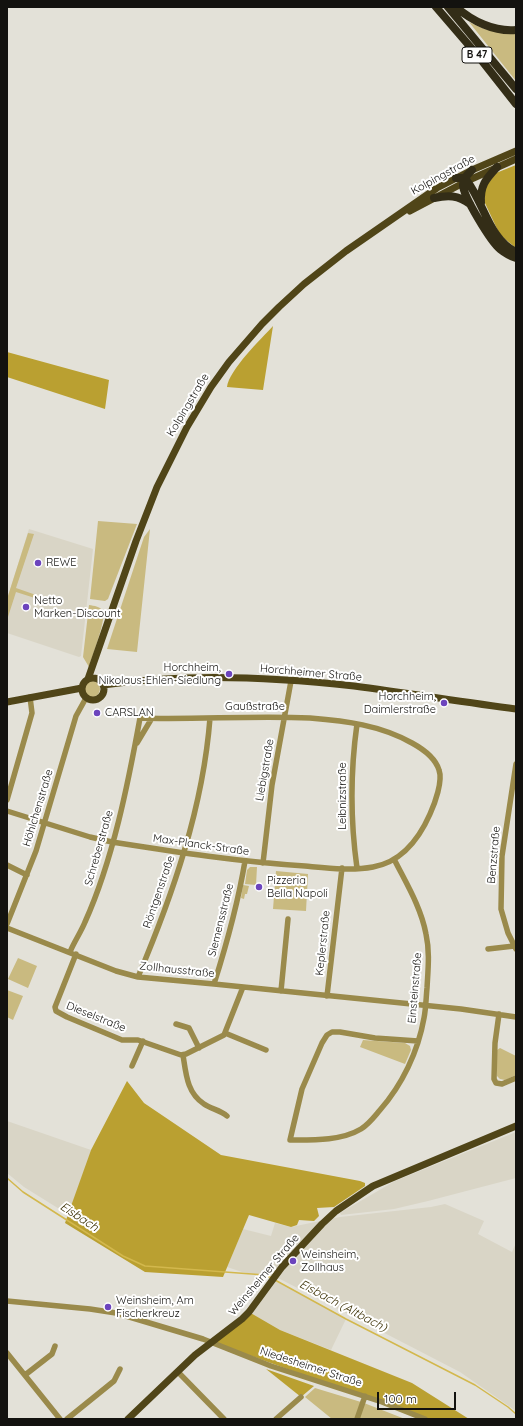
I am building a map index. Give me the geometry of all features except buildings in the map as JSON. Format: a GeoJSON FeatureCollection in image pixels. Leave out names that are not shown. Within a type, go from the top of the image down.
{"type":"FeatureCollection","features":[{"type":"Feature","properties":{"kind":"highway","name":"B 47"},"geometry":{"type":"LineString","coordinates":[[436,7],[479,57],[516,104]]}},
{"type":"Feature","properties":{"kind":"highway","name":"B 47"},"geometry":{"type":"LineString","coordinates":[[448,7],[516,89]]}},
{"type":"Feature","properties":{"kind":"highway"},"geometry":{"type":"LineString","coordinates":[[456,7],[484,25],[499,29],[516,30]]}},
{"type":"Feature","properties":{"kind":"highway"},"geometry":{"type":"LineString","coordinates":[[481,206],[480,193],[482,187],[497,167]]}},
{"type":"Feature","properties":{"kind":"highway"},"geometry":{"type":"LineString","coordinates":[[472,170],[463,180],[463,189],[495,244],[507,254],[516,258]]}},
{"type":"Feature","properties":{"kind":"highway"},"geometry":{"type":"LineString","coordinates":[[463,180],[481,206],[502,242],[516,252]]}},
{"type":"Feature","properties":{"kind":"highway"},"geometry":{"type":"LineString","coordinates":[[434,198],[449,195],[456,196],[471,204]]}},
{"type":"Feature","properties":{"kind":"main road","name":"Kolpingstraße"},"geometry":{"type":"LineString","coordinates":[[472,170],[516,151]]}},
{"type":"Feature","properties":{"kind":"main road","name":"Kolpingstraße"},"geometry":{"type":"LineString","coordinates":[[88,679],[157,486],[187,427],[211,387],[232,358],[262,324],[304,284],[346,251],[383,225],[422,198],[516,159]]}},
{"type":"Feature","properties":{"kind":"main road","name":"Kolpingstraße"},"geometry":{"type":"LineString","coordinates":[[383,225],[434,198],[463,180]]}},
{"type":"Feature","properties":{"kind":"main road","name":"Kolpingstraße"},"geometry":{"type":"LineString","coordinates":[[96,656],[96,672],[101,682]]}},
{"type":"Feature","properties":{"kind":"main road"},"geometry":{"type":"LineString","coordinates":[[93,678],[101,682],[103,692],[100,697],[94,700],[86,698],[83,694],[83,682],[93,678]]}},
{"type":"Feature","properties":{"kind":"main road","name":"Horchheimer Straße"},"geometry":{"type":"LineString","coordinates":[[101,682],[242,678],[291,681],[353,686],[516,709]]}},
{"type":"Feature","properties":{"kind":"main road"},"geometry":{"type":"LineString","coordinates":[[7,702],[82,688]]}},
{"type":"Feature","properties":{"kind":"main road","name":"Weinsheimer Straße"},"geometry":{"type":"LineString","coordinates":[[128,1419],[195,1355],[235,1326],[249,1312],[282,1267],[336,1211],[372,1186],[516,1126]]}},
{"type":"Feature","properties":{"kind":"street","name":"Liebigstraße"},"geometry":{"type":"LineString","coordinates":[[263,863],[272,785],[291,681]]}},
{"type":"Feature","properties":{"kind":"street"},"geometry":{"type":"LineString","coordinates":[[7,800],[32,713],[30,698]]}},
{"type":"Feature","properties":{"kind":"street","name":"Höhlchenstraße"},"geometry":{"type":"LineString","coordinates":[[7,924],[28,875],[76,716],[86,698]]}},
{"type":"Feature","properties":{"kind":"street","name":"Gaußstraße"},"geometry":{"type":"LineString","coordinates":[[152,718],[285,717],[323,719],[357,724],[383,730],[416,745],[430,755],[440,771],[436,797],[426,823],[417,838],[394,859]]}},
{"type":"Feature","properties":{"kind":"street","name":"Schreberstraße"},"geometry":{"type":"LineString","coordinates":[[70,952],[90,910],[112,842],[136,745],[140,718],[152,718]]}},
{"type":"Feature","properties":{"kind":"street","name":"Schreberstraße"},"geometry":{"type":"LineString","coordinates":[[136,745],[152,718]]}},
{"type":"Feature","properties":{"kind":"street","name":"Röntgenstraße"},"geometry":{"type":"LineString","coordinates":[[138,977],[162,919],[193,821],[206,758],[210,718]]}},
{"type":"Feature","properties":{"kind":"street","name":"Leibnizstraße"},"geometry":{"type":"LineString","coordinates":[[357,724],[351,777],[351,800],[353,841],[357,868]]}},
{"type":"Feature","properties":{"kind":"street","name":"Benzstraße"},"geometry":{"type":"LineString","coordinates":[[488,949],[515,948],[501,909],[502,856],[516,764]]}},
{"type":"Feature","properties":{"kind":"street"},"geometry":{"type":"LineString","coordinates":[[510,810],[516,812]]}},
{"type":"Feature","properties":{"kind":"street","name":"Max-Planck-Straße"},"geometry":{"type":"LineString","coordinates":[[7,811],[90,837],[112,842],[245,861],[357,868],[371,867],[394,859]]}},
{"type":"Feature","properties":{"kind":"street","name":"Einsteinstraße"},"geometry":{"type":"LineString","coordinates":[[394,859],[416,903],[426,934],[429,957],[424,1017],[418,1041],[400,1085],[370,1122],[360,1130],[346,1135],[317,1141],[290,1140],[302,1088],[326,1035],[332,1032],[340,1032],[375,1038],[418,1041]]}},
{"type":"Feature","properties":{"kind":"street","name":"Siemensstraße"},"geometry":{"type":"LineString","coordinates":[[214,984],[234,918],[245,861]]}},
{"type":"Feature","properties":{"kind":"street"},"geometry":{"type":"LineString","coordinates":[[7,865],[28,875]]}},
{"type":"Feature","properties":{"kind":"street","name":"Keplerstraße"},"geometry":{"type":"LineString","coordinates":[[327,996],[342,868]]}},
{"type":"Feature","properties":{"kind":"street"},"geometry":{"type":"LineString","coordinates":[[282,991],[288,919]]}},
{"type":"Feature","properties":{"kind":"street","name":"Zollhausstraße"},"geometry":{"type":"LineString","coordinates":[[7,928],[116,971],[138,977],[425,1006],[516,1017]]}},
{"type":"Feature","properties":{"kind":"street","name":"Dieselstraße"},"geometry":{"type":"LineString","coordinates":[[76,954],[55,1008],[56,1011],[122,1040],[143,1041],[183,1055]]}},
{"type":"Feature","properties":{"kind":"street"},"geometry":{"type":"LineString","coordinates":[[227,1116],[221,1111],[203,1104],[190,1089],[183,1055],[224,1035],[243,987]]}},
{"type":"Feature","properties":{"kind":"street"},"geometry":{"type":"LineString","coordinates":[[498,1014],[495,1043],[494,1079],[496,1083],[502,1084],[516,1078]]}},
{"type":"Feature","properties":{"kind":"street"},"geometry":{"type":"LineString","coordinates":[[176,1024],[189,1028],[198,1048]]}},
{"type":"Feature","properties":{"kind":"street"},"geometry":{"type":"LineString","coordinates":[[225,1033],[266,1050]]}},
{"type":"Feature","properties":{"kind":"street"},"geometry":{"type":"LineString","coordinates":[[132,1066],[143,1041]]}},
{"type":"Feature","properties":{"kind":"street","name":"Niedesheimer Straße"},"geometry":{"type":"LineString","coordinates":[[7,1301],[116,1313],[213,1342],[271,1366],[365,1396],[425,1419]]}},
{"type":"Feature","properties":{"kind":"street"},"geometry":{"type":"LineString","coordinates":[[25,1375],[52,1354],[55,1346]]}},
{"type":"Feature","properties":{"kind":"street"},"geometry":{"type":"LineString","coordinates":[[7,1353],[59,1418]]}},
{"type":"Feature","properties":{"kind":"street"},"geometry":{"type":"LineString","coordinates":[[67,1419],[114,1381],[120,1369]]}},
{"type":"Feature","properties":{"kind":"street"},"geometry":{"type":"LineString","coordinates":[[178,1372],[224,1419]]}},
{"type":"Feature","properties":{"kind":"street"},"geometry":{"type":"LineString","coordinates":[[357,1419],[365,1396]]}},
{"type":"Feature","properties":{"kind":"street"},"geometry":{"type":"LineString","coordinates":[[276,1419],[301,1397]]}},
{"type":"Feature","properties":{"kind":"shaded area"},"geometry":{"type":"Polygon","coordinates":[[[469,22],[484,29],[516,33],[516,81],[469,22]]]}},
{"type":"Feature","properties":{"kind":"shaded area"},"geometry":{"type":"Polygon","coordinates":[[[516,165],[516,248],[500,235],[484,201],[485,187],[496,173],[516,165]]]}},
{"type":"Feature","properties":{"kind":"shaded area"},"geometry":{"type":"Polygon","coordinates":[[[273,326],[263,390],[227,387],[233,372],[239,364],[273,326]]]}},
{"type":"Feature","properties":{"kind":"shaded area"},"geometry":{"type":"Polygon","coordinates":[[[7,352],[109,380],[105,409],[7,377],[7,352]]]}},
{"type":"Feature","properties":{"kind":"shaded area"},"geometry":{"type":"Polygon","coordinates":[[[98,521],[137,524],[108,599],[105,601],[90,599],[98,521]]]}},
{"type":"Feature","properties":{"kind":"shaded area"},"geometry":{"type":"Polygon","coordinates":[[[29,529],[93,549],[81,656],[79,657],[7,633],[7,599],[29,529]]]}},
{"type":"Feature","properties":{"kind":"shaded area"},"geometry":{"type":"Polygon","coordinates":[[[150,529],[137,652],[107,649],[144,537],[150,529]]]}},
{"type":"Feature","properties":{"kind":"shaded area"},"geometry":{"type":"Polygon","coordinates":[[[28,533],[34,534],[16,588],[39,596],[38,599],[16,592],[7,620],[7,599],[28,533]]]}},
{"type":"Feature","properties":{"kind":"shaded area"},"geometry":{"type":"Polygon","coordinates":[[[89,605],[101,609],[103,616],[101,630],[89,667],[83,657],[89,605]]]}},
{"type":"Feature","properties":{"kind":"shaded area"},"geometry":{"type":"Polygon","coordinates":[[[89,681],[95,681],[100,686],[98,695],[95,697],[89,697],[84,692],[84,686],[89,681]]]}},
{"type":"Feature","properties":{"kind":"shaded area"},"geometry":{"type":"Polygon","coordinates":[[[250,867],[257,867],[256,885],[245,884],[247,870],[250,867]]]}},
{"type":"Feature","properties":{"kind":"shaded area"},"geometry":{"type":"Polygon","coordinates":[[[276,871],[308,874],[306,911],[273,909],[276,871]]]}},
{"type":"Feature","properties":{"kind":"shaded area"},"geometry":{"type":"Polygon","coordinates":[[[243,885],[249,886],[244,899],[241,898],[243,885]]]}},
{"type":"Feature","properties":{"kind":"shaded area"},"geometry":{"type":"Polygon","coordinates":[[[18,958],[37,966],[28,988],[8,979],[18,958]]]}},
{"type":"Feature","properties":{"kind":"shaded area"},"geometry":{"type":"Polygon","coordinates":[[[7,990],[23,996],[13,1020],[7,1017],[7,990]]]}},
{"type":"Feature","properties":{"kind":"shaded area"},"geometry":{"type":"Polygon","coordinates":[[[363,1040],[405,1043],[410,1046],[411,1050],[405,1064],[360,1047],[363,1040]]]}},
{"type":"Feature","properties":{"kind":"shaded area"},"geometry":{"type":"Polygon","coordinates":[[[500,1048],[516,1056],[516,1075],[505,1080],[500,1079],[497,1076],[497,1050],[500,1048]]]}},
{"type":"Feature","properties":{"kind":"shaded area"},"geometry":{"type":"Polygon","coordinates":[[[127,1081],[144,1103],[221,1155],[360,1181],[365,1183],[365,1186],[334,1207],[317,1208],[319,1216],[314,1221],[299,1220],[297,1225],[291,1227],[249,1215],[223,1277],[145,1272],[65,1223],[91,1150],[127,1081]]]}},
{"type":"Feature","properties":{"kind":"shaded area"},"geometry":{"type":"Polygon","coordinates":[[[7,1121],[91,1150],[69,1215],[24,1187],[7,1173],[7,1121]]]}},
{"type":"Feature","properties":{"kind":"shaded area"},"geometry":{"type":"Polygon","coordinates":[[[516,1132],[516,1178],[394,1209],[341,1215],[340,1213],[395,1181],[516,1132]]]}},
{"type":"Feature","properties":{"kind":"shaded area"},"geometry":{"type":"Polygon","coordinates":[[[445,1204],[484,1221],[478,1234],[512,1252],[516,1243],[516,1411],[460,1372],[280,1279],[242,1272],[227,1267],[243,1229],[271,1236],[275,1223],[291,1227],[340,1217],[431,1207],[445,1204]]]}},
{"type":"Feature","properties":{"kind":"shaded area"},"geometry":{"type":"Polygon","coordinates":[[[273,1280],[346,1319],[331,1350],[280,1330],[249,1312],[273,1280]]]}},
{"type":"Feature","properties":{"kind":"shaded area"},"geometry":{"type":"Polygon","coordinates":[[[249,1312],[280,1330],[412,1383],[469,1419],[425,1419],[213,1342],[249,1312]]]}},
{"type":"Feature","properties":{"kind":"shaded area"},"geometry":{"type":"Polygon","coordinates":[[[266,1369],[314,1386],[301,1397],[266,1369]]]}},
{"type":"Feature","properties":{"kind":"shaded area"},"geometry":{"type":"Polygon","coordinates":[[[315,1388],[361,1402],[355,1419],[332,1419],[305,1397],[315,1388]]]}},
{"type":"Feature","properties":{"kind":"shaded area"},"geometry":{"type":"Polygon","coordinates":[[[364,1403],[405,1419],[359,1419],[364,1403]]]}},
{"type":"Feature","properties":{"kind":"waterway","name":"Eisbach"},"geometry":{"type":"LineString","coordinates":[[7,1178],[23,1192],[123,1256],[145,1266],[265,1275],[272,1278]]}},
{"type":"Feature","properties":{"kind":"waterway","name":"Eisbach (Altbach)"},"geometry":{"type":"LineString","coordinates":[[275,1280],[346,1319],[475,1385],[516,1414]]}},
{"type":"Feature","properties":{"kind":"place","name":"REWE"},"geometry":{"type":"Point","coordinates":[38,563]}},
{"type":"Feature","properties":{"kind":"place","name":"Netto Marken-Discount"},"geometry":{"type":"Point","coordinates":[26,607]}},
{"type":"Feature","properties":{"kind":"place","name":"Horchheim, Nikolaus-Ehlen-Siedlung"},"geometry":{"type":"Point","coordinates":[229,674]}},
{"type":"Feature","properties":{"kind":"place","name":"Horchheim, Daimlerstraße"},"geometry":{"type":"Point","coordinates":[444,703]}},
{"type":"Feature","properties":{"kind":"place","name":"CARSLAN"},"geometry":{"type":"Point","coordinates":[97,713]}},
{"type":"Feature","properties":{"kind":"place","name":"Pizzeria Bella Napoli"},"geometry":{"type":"Point","coordinates":[259,887]}},
{"type":"Feature","properties":{"kind":"place","name":"Weinsheim, Zollhaus"},"geometry":{"type":"Point","coordinates":[293,1261]}},
{"type":"Feature","properties":{"kind":"place","name":"Weinsheim, Am Fischerkreuz"},"geometry":{"type":"Point","coordinates":[108,1307]}}]}
